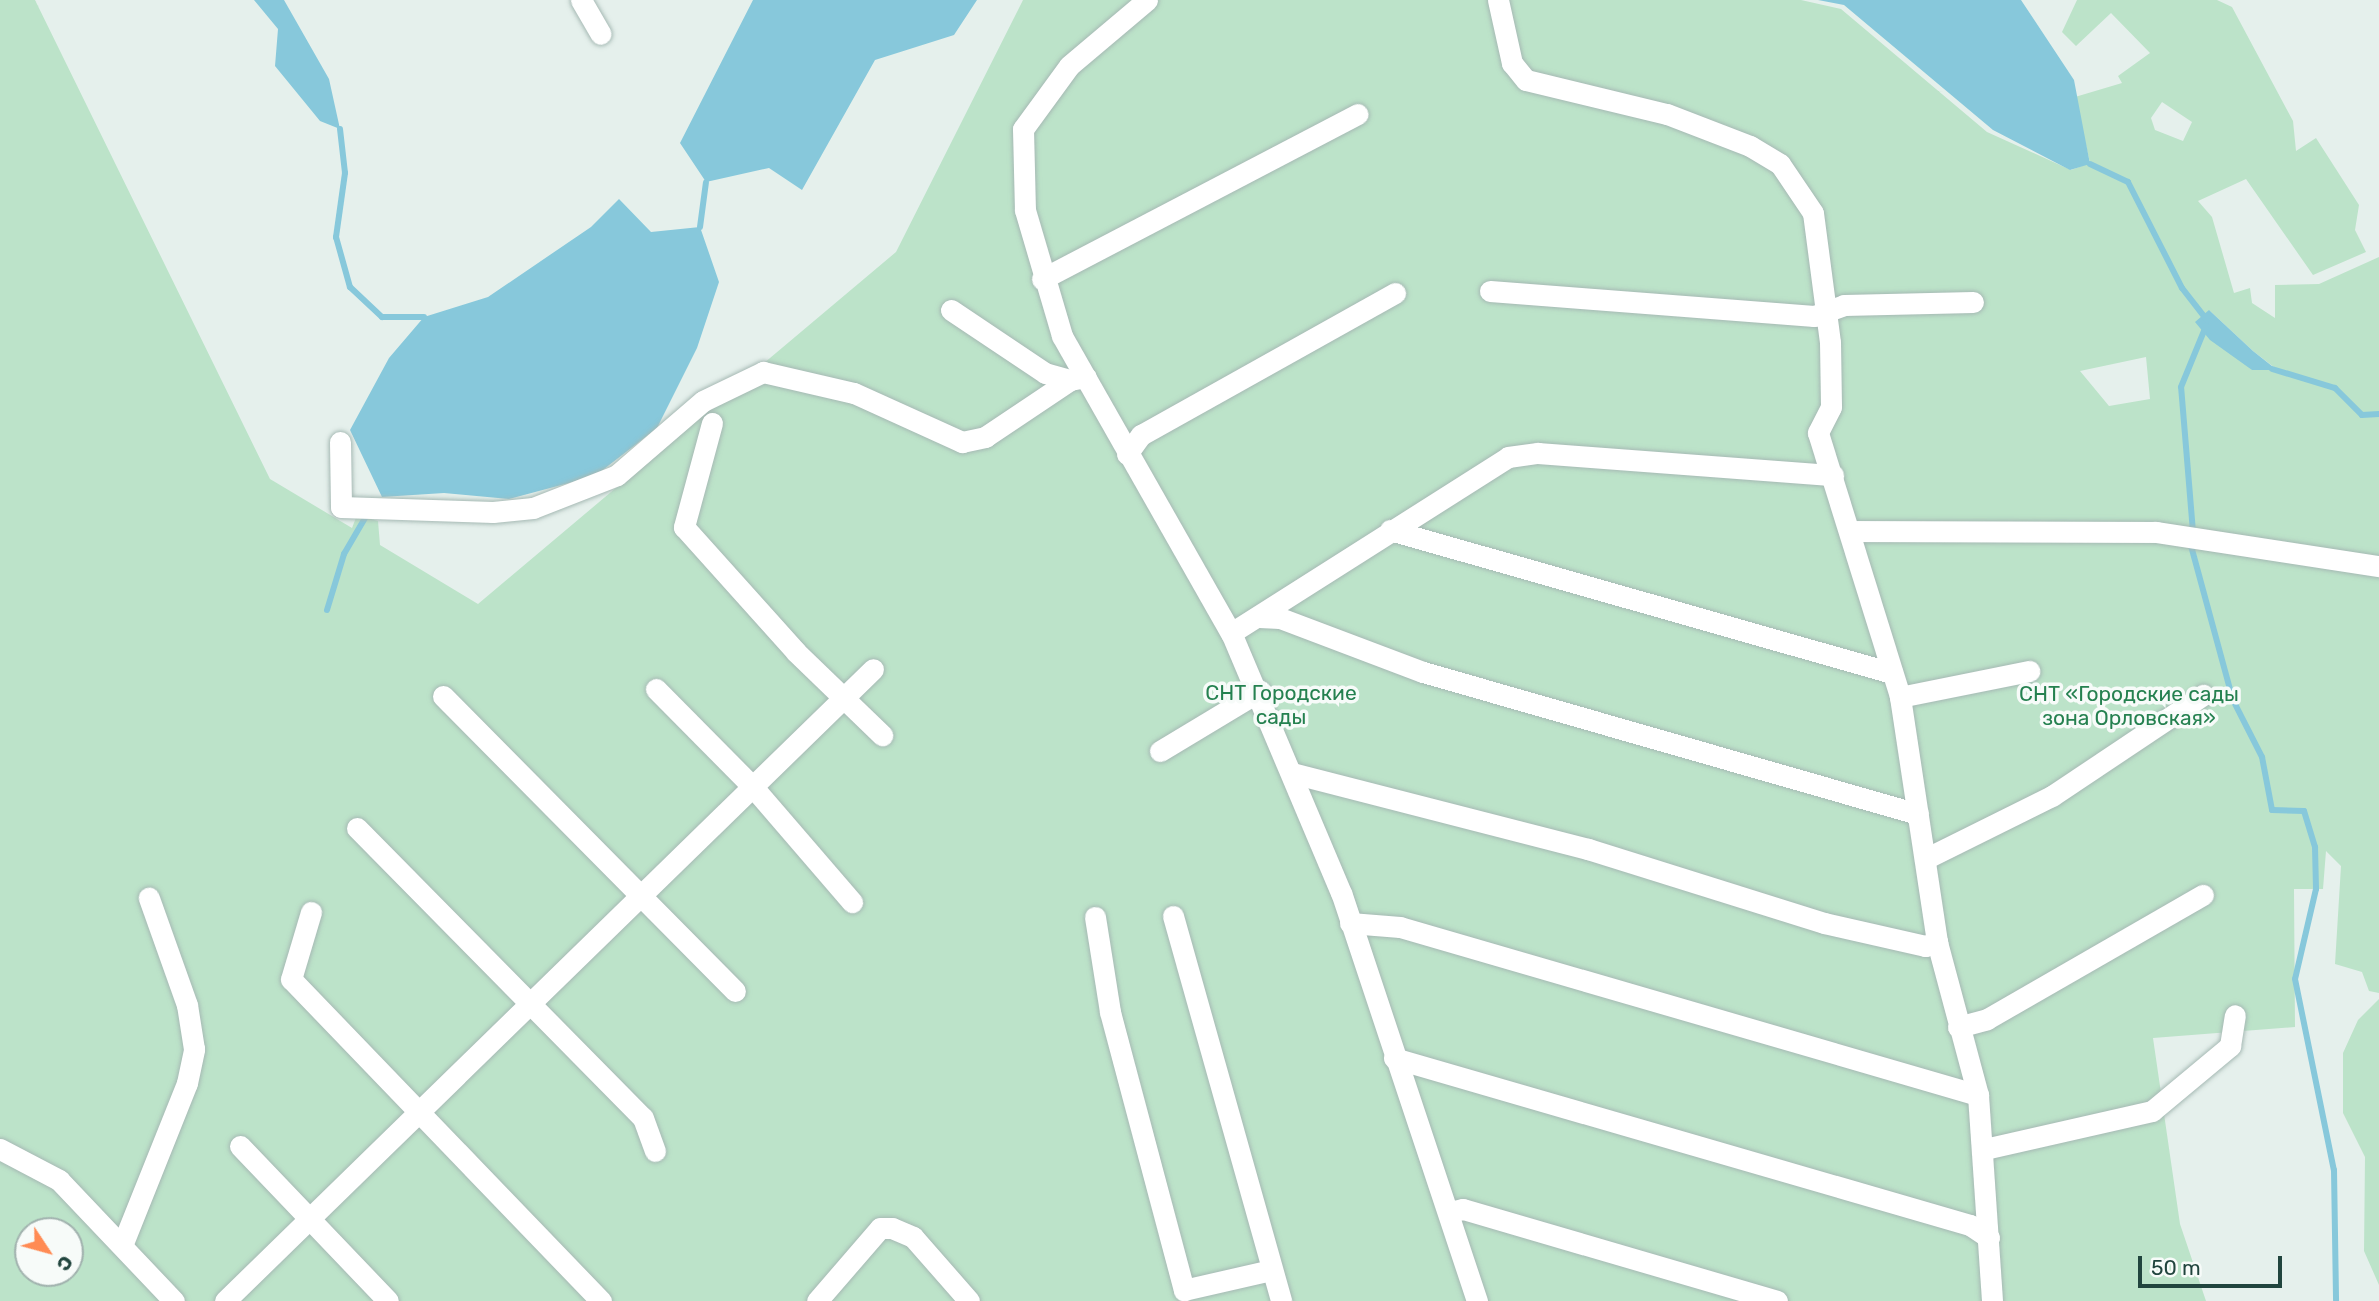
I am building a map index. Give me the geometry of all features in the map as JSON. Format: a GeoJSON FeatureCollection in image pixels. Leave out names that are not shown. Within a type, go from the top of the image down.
{"type":"FeatureCollection","features":[{"type":"Feature","properties":{"kind":"street"},"geometry":{"type":"LineString","coordinates":[[581,0],[601,34]]}},
{"type":"Feature","properties":{"kind":"street"},"geometry":{"type":"LineString","coordinates":[[1147,0],[1069,66],[1023,129],[1025,210],[1042,279],[1078,379],[1127,454],[1261,691],[1350,923],[1394,1058],[1450,1212],[1477,1301]]}},
{"type":"Feature","properties":{"kind":"street"},"geometry":{"type":"LineString","coordinates":[[1498,0],[1512,63],[1526,79],[1667,114],[1780,164],[1813,212],[1825,311],[1831,407],[1818,433],[1852,531],[1900,697],[1937,943],[1978,1096],[1985,1149],[1992,1301]]}},
{"type":"Feature","properties":{"kind":"street"},"geometry":{"type":"LineString","coordinates":[[1042,279],[1357,114]]}},
{"type":"Feature","properties":{"kind":"street"},"geometry":{"type":"LineString","coordinates":[[1490,291],[1814,316],[1825,311],[1864,304],[1973,303]]}},
{"type":"Feature","properties":{"kind":"street"},"geometry":{"type":"LineString","coordinates":[[1127,454],[1141,435],[1395,293]]}},
{"type":"Feature","properties":{"kind":"street"},"geometry":{"type":"LineString","coordinates":[[951,310],[1045,373],[1078,379]]}},
{"type":"Feature","properties":{"kind":"street"},"geometry":{"type":"LineString","coordinates":[[340,442],[341,507],[494,512],[533,508],[617,475],[653,450],[703,401],[763,372],[854,393],[962,442],[985,437],[1078,379]]}},
{"type":"Feature","properties":{"kind":"street"},"geometry":{"type":"LineString","coordinates":[[712,423],[684,527],[882,735]]}},
{"type":"Feature","properties":{"kind":"street"},"geometry":{"type":"LineString","coordinates":[[1231,634],[1462,481],[1508,457],[1538,453],[1833,475]]}},
{"type":"Feature","properties":{"kind":"street"},"geometry":{"type":"LineString","coordinates":[[1390,530],[1892,673]]}},
{"type":"Feature","properties":{"kind":"street"},"geometry":{"type":"LineString","coordinates":[[1852,531],[2156,532],[2379,566]]}},
{"type":"Feature","properties":{"kind":"street"},"geometry":{"type":"LineString","coordinates":[[1259,617],[1280,618],[1498,695],[1918,814]]}},
{"type":"Feature","properties":{"kind":"street"},"geometry":{"type":"LineString","coordinates":[[225,1301],[530,1004],[640,891],[753,787],[873,669]]}},
{"type":"Feature","properties":{"kind":"street"},"geometry":{"type":"LineString","coordinates":[[1900,697],[2029,671]]}},
{"type":"Feature","properties":{"kind":"street"},"geometry":{"type":"LineString","coordinates":[[656,689],[753,787],[852,902]]}},
{"type":"Feature","properties":{"kind":"street"},"geometry":{"type":"LineString","coordinates":[[1160,751],[1261,691]]}},
{"type":"Feature","properties":{"kind":"street"},"geometry":{"type":"LineString","coordinates":[[1925,859],[2052,796],[2203,695]]}},
{"type":"Feature","properties":{"kind":"street"},"geometry":{"type":"LineString","coordinates":[[443,696],[640,891],[735,991]]}},
{"type":"Feature","properties":{"kind":"street"},"geometry":{"type":"LineString","coordinates":[[1292,773],[1562,842],[1824,923],[1925,946],[1937,943]]}},
{"type":"Feature","properties":{"kind":"street"},"geometry":{"type":"LineString","coordinates":[[357,828],[643,1118],[655,1151]]}},
{"type":"Feature","properties":{"kind":"street"},"geometry":{"type":"LineString","coordinates":[[1958,1027],[1987,1019],[2203,895]]}},
{"type":"Feature","properties":{"kind":"street"},"geometry":{"type":"LineString","coordinates":[[123,1243],[187,1083],[194,1049],[187,1005],[149,898]]}},
{"type":"Feature","properties":{"kind":"street"},"geometry":{"type":"LineString","coordinates":[[311,912],[291,979],[422,1110],[601,1301]]}},
{"type":"Feature","properties":{"kind":"street"},"geometry":{"type":"LineString","coordinates":[[1172,916],[1281,1301]]}},
{"type":"Feature","properties":{"kind":"street"},"geometry":{"type":"LineString","coordinates":[[1095,917],[1110,1012],[1184,1290],[1271,1270]]}},
{"type":"Feature","properties":{"kind":"street"},"geometry":{"type":"LineString","coordinates":[[1350,923],[1400,927],[1978,1096]]}},
{"type":"Feature","properties":{"kind":"street"},"geometry":{"type":"LineString","coordinates":[[1985,1149],[2152,1111],[2230,1046],[2235,1016]]}},
{"type":"Feature","properties":{"kind":"street"},"geometry":{"type":"LineString","coordinates":[[1394,1058],[1969,1225],[1989,1238]]}},
{"type":"Feature","properties":{"kind":"street"},"geometry":{"type":"LineString","coordinates":[[240,1146],[308,1221],[388,1301]]}},
{"type":"Feature","properties":{"kind":"street"},"geometry":{"type":"LineString","coordinates":[[0,1149],[59,1180],[123,1243],[174,1301]]}},
{"type":"Feature","properties":{"kind":"street"},"geometry":{"type":"LineString","coordinates":[[1450,1212],[1463,1209],[1777,1301]]}},
{"type":"Feature","properties":{"kind":"street"},"geometry":{"type":"LineString","coordinates":[[817,1301],[880,1228],[892,1228],[913,1237],[969,1301]]}},
{"type":"Feature","properties":{"kind":"green space","name":"СНТ Городские сады"},"geometry":{"type":"Polygon","coordinates":[[[0,0],[35,0],[270,479],[352,528],[357,515],[378,521],[380,545],[478,604],[896,252],[1023,0],[1801,0],[1841,9],[1987,132],[2071,170],[2090,163],[2075,97],[2122,83],[2118,76],[2150,53],[2111,13],[2076,46],[2062,32],[2077,0],[2217,0],[2232,7],[2293,121],[2296,151],[2316,138],[2359,205],[2355,230],[2366,252],[2313,275],[2246,179],[2198,201],[2212,217],[2234,293],[2250,288],[2252,303],[2275,318],[2275,285],[2319,284],[2379,257],[2379,993],[2369,991],[2362,972],[2335,964],[2341,866],[2326,851],[2323,889],[2294,889],[2295,1027],[2153,1038],[2180,1224],[2206,1301],[0,1301],[0,0]],[[2162,102],[2151,118],[2155,130],[2183,141],[2192,122],[2162,102]],[[2209,310],[2252,370],[2275,368],[2253,351],[2209,310]],[[2146,357],[2080,371],[2109,406],[2150,399],[2146,357]]]}},
{"type":"Feature","properties":{"kind":"green space"},"geometry":{"type":"Polygon","coordinates":[[[2379,999],[2379,1285],[2364,1251],[2365,1157],[2343,1113],[2343,1053],[2358,1020],[2379,999]]]}},
{"type":"Feature","properties":{"kind":"water"},"geometry":{"type":"Polygon","coordinates":[[[254,0],[284,0],[329,79],[340,129],[320,121],[275,66],[278,29],[254,0]]]}},
{"type":"Feature","properties":{"kind":"water"},"geometry":{"type":"Polygon","coordinates":[[[753,0],[977,0],[954,35],[875,60],[802,190],[769,168],[706,182],[680,143],[753,0]]]}},
{"type":"Feature","properties":{"kind":"water"},"geometry":{"type":"Polygon","coordinates":[[[1818,0],[2021,0],[2074,80],[2090,164],[2070,170],[1993,130],[1844,5],[1818,0]]]}},
{"type":"Feature","properties":{"kind":"water"},"geometry":{"type":"Polygon","coordinates":[[[619,199],[651,232],[700,227],[719,282],[697,348],[657,428],[595,476],[509,499],[444,493],[382,497],[350,430],[389,358],[424,317],[488,297],[591,227],[619,199]]]}},
{"type":"Feature","properties":{"kind":"water"},"geometry":{"type":"Polygon","coordinates":[[[2209,310],[2277,370],[2252,370],[2210,340],[2195,322],[2209,310]]]}},
{"type":"Feature","properties":{"kind":"waterway"},"geometry":{"type":"LineString","coordinates":[[340,129],[345,173],[336,237],[350,287],[382,317],[424,317]]}},
{"type":"Feature","properties":{"kind":"waterway"},"geometry":{"type":"LineString","coordinates":[[2090,164],[2128,182],[2182,288],[2207,320]]}},
{"type":"Feature","properties":{"kind":"waterway"},"geometry":{"type":"LineString","coordinates":[[700,227],[706,182]]}},
{"type":"Feature","properties":{"kind":"waterway"},"geometry":{"type":"LineString","coordinates":[[2193,532],[2181,387],[2206,326]]}},
{"type":"Feature","properties":{"kind":"waterway"},"geometry":{"type":"LineString","coordinates":[[2272,369],[2335,388],[2362,415],[2379,414]]}},
{"type":"Feature","properties":{"kind":"waterway"},"geometry":{"type":"LineString","coordinates":[[327,610],[344,554],[368,513]]}},
{"type":"Feature","properties":{"kind":"waterway"},"geometry":{"type":"LineString","coordinates":[[2190,542],[2233,700],[2262,757],[2272,810],[2304,811],[2315,847],[2316,889],[2295,979],[2334,1170],[2336,1301]]}},
{"type":"Feature","properties":{"kind":"park label","name":"СНТ «Городские сады зона Орловская»"},"geometry":{"type":"Point","coordinates":[2129,706]}}]}
